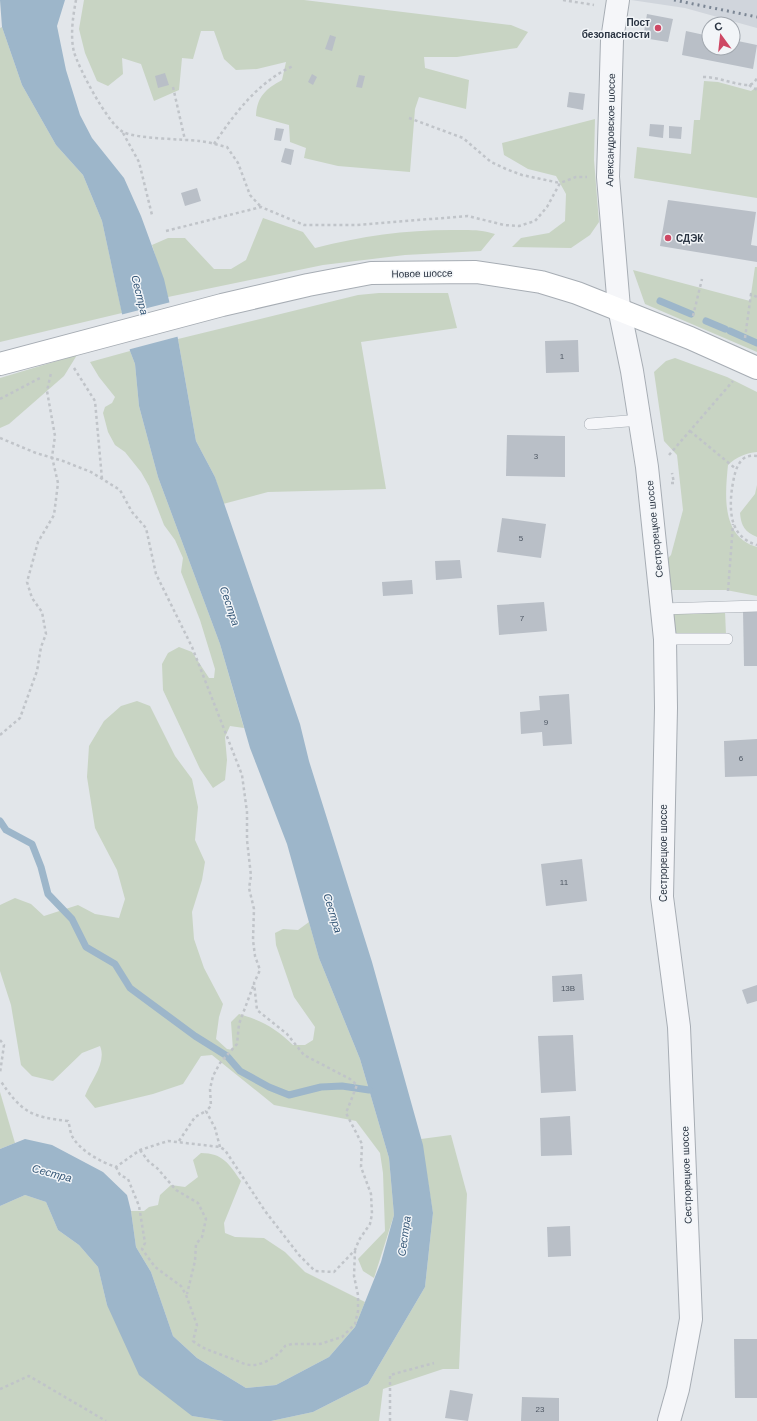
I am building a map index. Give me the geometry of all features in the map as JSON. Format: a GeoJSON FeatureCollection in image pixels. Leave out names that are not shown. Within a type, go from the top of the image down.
{"type":"FeatureCollection","features":[{"type":"Feature","properties":{"kind":"main road","name":"Новое шоссе"},"geometry":{"type":"LineString","coordinates":[[0,364],[74,352],[222,305],[308,285],[371,273],[476,272],[541,282],[618,308],[757,368]]}},
{"type":"Feature","properties":{"kind":"street","name":"Александровское шоссе"},"geometry":{"type":"LineString","coordinates":[[617,5],[612,40],[608,177],[618,308]]}},
{"type":"Feature","properties":{"kind":"street","name":"Сестрорецкое шоссе"},"geometry":{"type":"LineString","coordinates":[[618,308],[640,420],[649,484],[665,639],[666,708],[662,897],[678,1027],[691,1319],[678,1389],[669,1421]]}},
{"type":"Feature","properties":{"kind":"lane"},"geometry":{"type":"LineString","coordinates":[[590,424],[640,420]]}},
{"type":"Feature","properties":{"kind":"lane"},"geometry":{"type":"LineString","coordinates":[[662,609],[757,606]]}},
{"type":"Feature","properties":{"kind":"lane"},"geometry":{"type":"LineString","coordinates":[[665,639],[727,639]]}},
{"type":"Feature","properties":{"kind":"path"},"geometry":{"type":"LineString","coordinates":[[76,0],[73,17],[74,51],[82,72],[106,113],[123,132],[139,162],[152,215]]}},
{"type":"Feature","properties":{"kind":"path"},"geometry":{"type":"LineString","coordinates":[[563,0],[617,5]]}},
{"type":"Feature","properties":{"kind":"path"},"geometry":{"type":"LineString","coordinates":[[214,144],[234,114],[253,96],[259,86],[282,71],[293,66]]}},
{"type":"Feature","properties":{"kind":"path"},"geometry":{"type":"LineString","coordinates":[[704,77],[714,77],[748,85],[757,90]]}},
{"type":"Feature","properties":{"kind":"path"},"geometry":{"type":"LineString","coordinates":[[748,85],[754,82],[757,78]]}},
{"type":"Feature","properties":{"kind":"path"},"geometry":{"type":"LineString","coordinates":[[173,87],[185,140]]}},
{"type":"Feature","properties":{"kind":"path"},"geometry":{"type":"LineString","coordinates":[[409,118],[463,138],[491,162],[522,175],[560,183],[576,177],[608,177]]}},
{"type":"Feature","properties":{"kind":"path"},"geometry":{"type":"LineString","coordinates":[[123,132],[148,137],[185,140],[226,147],[238,163],[250,195],[261,207],[304,225],[356,225],[468,216],[504,225],[519,226],[535,221],[547,207],[560,183]]}},
{"type":"Feature","properties":{"kind":"path"},"geometry":{"type":"LineString","coordinates":[[166,231],[261,207]]}},
{"type":"Feature","properties":{"kind":"path"},"geometry":{"type":"LineString","coordinates":[[693,320],[693,312],[702,279]]}},
{"type":"Feature","properties":{"kind":"path"},"geometry":{"type":"LineString","coordinates":[[744,342],[751,294],[757,297]]}},
{"type":"Feature","properties":{"kind":"path"},"geometry":{"type":"LineString","coordinates":[[74,352],[95,401],[102,479]]}},
{"type":"Feature","properties":{"kind":"path"},"geometry":{"type":"LineString","coordinates":[[0,399],[56,368]]}},
{"type":"Feature","properties":{"kind":"path"},"geometry":{"type":"LineString","coordinates":[[0,735],[20,718],[37,671],[41,647],[46,634],[42,612],[32,598],[27,582],[38,542],[54,515],[58,483],[52,457],[55,436],[47,391],[51,372]]}},
{"type":"Feature","properties":{"kind":"path"},"geometry":{"type":"LineString","coordinates":[[669,455],[735,378]]}},
{"type":"Feature","properties":{"kind":"path"},"geometry":{"type":"LineString","coordinates":[[690,431],[736,469]]}},
{"type":"Feature","properties":{"kind":"path"},"geometry":{"type":"LineString","coordinates":[[0,438],[36,453],[52,457],[92,472],[120,490],[132,512],[146,528],[156,574],[180,622],[212,693],[235,760],[242,775],[248,812],[247,840],[251,876],[249,888],[254,909],[253,940],[255,956],[260,970],[254,982],[239,1024],[237,1044],[220,1063],[213,1076],[210,1089],[211,1106],[206,1111],[195,1117],[178,1142]]}},
{"type":"Feature","properties":{"kind":"path"},"geometry":{"type":"LineString","coordinates":[[727,607],[733,524],[730,506],[736,469],[742,459],[752,455],[757,456]]}},
{"type":"Feature","properties":{"kind":"path"},"geometry":{"type":"LineString","coordinates":[[733,524],[744,539],[757,545]]}},
{"type":"Feature","properties":{"kind":"path"},"geometry":{"type":"LineString","coordinates":[[0,1080],[14,1101],[43,1118],[68,1121],[72,1137],[84,1150],[98,1161],[116,1167],[120,1175],[128,1179],[139,1206],[145,1244],[142,1249],[155,1267],[168,1275],[181,1286],[186,1295],[197,1325],[193,1341],[202,1348],[252,1366],[276,1357],[282,1352],[285,1346],[292,1344],[320,1344],[345,1336],[355,1324],[358,1312],[357,1285],[354,1276],[355,1250],[358,1240],[370,1224],[372,1214],[371,1194],[362,1166],[362,1144],[346,1113],[357,1085],[350,1079],[304,1055],[287,1034],[256,1010],[254,982]]}},
{"type":"Feature","properties":{"kind":"path"},"geometry":{"type":"LineString","coordinates":[[0,1040],[4,1045],[0,1073]]}},
{"type":"Feature","properties":{"kind":"path"},"geometry":{"type":"LineString","coordinates":[[206,1111],[215,1128],[220,1147]]}},
{"type":"Feature","properties":{"kind":"path"},"geometry":{"type":"LineString","coordinates":[[116,1167],[140,1150],[168,1141],[220,1147],[229,1153],[266,1211],[299,1255],[315,1271],[334,1272],[355,1250]]}},
{"type":"Feature","properties":{"kind":"path"},"geometry":{"type":"LineString","coordinates":[[140,1150],[149,1162],[157,1168],[176,1190],[198,1203],[206,1219],[202,1237],[196,1244],[195,1261],[186,1295]]}},
{"type":"Feature","properties":{"kind":"path"},"geometry":{"type":"LineString","coordinates":[[390,1421],[390,1375],[434,1363]]}},
{"type":"Feature","properties":{"kind":"path"},"geometry":{"type":"LineString","coordinates":[[0,1390],[29,1376],[106,1421]]}},
{"type":"Feature","properties":{"kind":"shaded area"},"geometry":{"type":"Polygon","coordinates":[[[631,0],[757,0],[757,28],[741,24],[741,16],[714,16],[685,8],[631,0]]]}},
{"type":"Feature","properties":{"kind":"green space"},"geometry":{"type":"Polygon","coordinates":[[[84,0],[304,0],[511,25],[528,32],[517,48],[457,57],[424,57],[425,68],[469,80],[466,109],[419,97],[415,109],[410,172],[338,166],[304,158],[306,148],[290,142],[289,125],[256,116],[260,98],[267,90],[282,80],[286,62],[257,69],[236,70],[224,59],[214,31],[201,31],[193,59],[182,58],[179,90],[154,101],[141,64],[122,58],[123,74],[108,86],[97,81],[85,53],[79,29],[84,0]]]}},
{"type":"Feature","properties":{"kind":"green space"},"geometry":{"type":"Polygon","coordinates":[[[2,27],[22,85],[56,145],[83,175],[102,221],[122,313],[0,342],[0,28],[2,27]]]}},
{"type":"Feature","properties":{"kind":"green space"},"geometry":{"type":"Polygon","coordinates":[[[704,81],[718,82],[751,91],[757,87],[757,198],[634,178],[637,147],[691,154],[694,120],[700,120],[704,81]]]}},
{"type":"Feature","properties":{"kind":"green space"},"geometry":{"type":"Polygon","coordinates":[[[595,119],[594,160],[599,222],[590,235],[571,248],[512,247],[521,238],[549,233],[565,221],[566,194],[556,176],[528,169],[504,155],[502,143],[595,119]]]}},
{"type":"Feature","properties":{"kind":"green space"},"geometry":{"type":"Polygon","coordinates":[[[263,218],[303,232],[315,248],[366,237],[417,231],[474,230],[495,234],[481,251],[405,255],[323,265],[168,297],[152,245],[168,238],[185,238],[214,269],[231,269],[246,260],[263,218]]]}},
{"type":"Feature","properties":{"kind":"green space"},"geometry":{"type":"Polygon","coordinates":[[[755,267],[757,267],[757,352],[645,304],[633,270],[750,301],[755,267]]]}},
{"type":"Feature","properties":{"kind":"green space"},"geometry":{"type":"Polygon","coordinates":[[[379,293],[448,293],[457,328],[361,342],[386,489],[268,492],[223,504],[215,477],[196,441],[178,339],[358,295],[379,293]]]}},
{"type":"Feature","properties":{"kind":"green space"},"geometry":{"type":"Polygon","coordinates":[[[130,351],[135,364],[139,406],[158,477],[220,644],[244,728],[230,726],[225,737],[227,760],[225,780],[213,788],[200,769],[163,690],[162,664],[168,653],[179,647],[192,652],[209,678],[214,678],[215,669],[200,620],[181,572],[183,558],[175,540],[164,525],[149,486],[141,472],[125,452],[115,445],[108,432],[103,413],[105,407],[112,403],[115,397],[99,377],[90,362],[130,351]]]}},
{"type":"Feature","properties":{"kind":"green space"},"geometry":{"type":"Polygon","coordinates":[[[77,355],[64,376],[9,424],[0,428],[0,378],[77,355]]]}},
{"type":"Feature","properties":{"kind":"green space"},"geometry":{"type":"Polygon","coordinates":[[[675,358],[727,377],[757,392],[757,452],[741,456],[728,465],[726,501],[731,525],[737,534],[745,542],[757,547],[757,596],[726,590],[669,590],[666,560],[671,555],[683,510],[677,455],[664,441],[654,372],[666,361],[675,358]]]}},
{"type":"Feature","properties":{"kind":"green space"},"geometry":{"type":"Polygon","coordinates":[[[757,485],[757,537],[749,533],[744,528],[741,522],[740,513],[755,494],[757,485]]]}},
{"type":"Feature","properties":{"kind":"green space"},"geometry":{"type":"Polygon","coordinates":[[[725,611],[726,635],[669,636],[667,613],[725,611]]]}},
{"type":"Feature","properties":{"kind":"green space"},"geometry":{"type":"Polygon","coordinates":[[[137,701],[150,706],[175,756],[192,779],[198,807],[195,840],[205,862],[202,880],[192,912],[194,939],[204,968],[223,1004],[219,1017],[216,1039],[227,1049],[233,1050],[231,1022],[239,1014],[268,1026],[281,1034],[293,1045],[305,1045],[313,1040],[315,1027],[294,997],[276,945],[275,933],[283,929],[298,930],[309,922],[319,958],[360,1059],[389,1158],[394,1215],[374,1278],[363,1271],[358,1259],[385,1231],[383,1173],[380,1153],[356,1121],[274,1105],[212,1055],[201,1056],[183,1084],[153,1094],[95,1108],[85,1096],[100,1065],[102,1052],[100,1046],[82,1053],[53,1081],[32,1076],[21,1065],[11,1005],[0,971],[0,905],[15,898],[31,904],[44,916],[78,905],[95,914],[119,918],[125,899],[117,870],[95,828],[87,777],[89,746],[104,721],[121,706],[137,701]]]}},
{"type":"Feature","properties":{"kind":"green space"},"geometry":{"type":"Polygon","coordinates":[[[0,1092],[15,1143],[0,1149],[0,1092]]]}},
{"type":"Feature","properties":{"kind":"green space"},"geometry":{"type":"Polygon","coordinates":[[[451,1135],[467,1194],[459,1369],[443,1369],[383,1389],[379,1421],[271,1421],[313,1412],[368,1384],[425,1287],[433,1213],[421,1139],[451,1135]]]}},
{"type":"Feature","properties":{"kind":"green space"},"geometry":{"type":"Polygon","coordinates":[[[201,1153],[220,1157],[229,1165],[241,1181],[224,1223],[225,1233],[235,1237],[264,1238],[285,1252],[305,1272],[365,1302],[355,1327],[329,1357],[276,1385],[246,1388],[197,1358],[173,1336],[151,1272],[136,1247],[131,1211],[144,1211],[149,1207],[158,1205],[160,1195],[171,1185],[185,1187],[198,1177],[193,1160],[201,1153]]]}},
{"type":"Feature","properties":{"kind":"green space"},"geometry":{"type":"Polygon","coordinates":[[[25,1195],[46,1202],[58,1230],[79,1245],[98,1267],[107,1305],[192,1416],[224,1421],[0,1421],[0,1206],[25,1195]]]}},
{"type":"Feature","properties":{"kind":"water","name":"Сестра"},"geometry":{"type":"Polygon","coordinates":[[[0,0],[65,0],[57,26],[66,70],[80,115],[92,138],[124,178],[141,216],[164,279],[178,339],[196,441],[215,477],[300,724],[309,761],[372,962],[423,1145],[433,1213],[425,1287],[368,1384],[313,1412],[271,1421],[224,1421],[192,1416],[139,1375],[107,1305],[98,1267],[79,1245],[58,1230],[46,1202],[25,1195],[0,1206],[0,1149],[25,1139],[52,1145],[103,1172],[127,1195],[131,1211],[136,1247],[151,1272],[173,1336],[197,1358],[246,1388],[276,1385],[329,1357],[355,1327],[381,1262],[394,1215],[389,1158],[360,1059],[319,958],[287,844],[250,748],[220,644],[158,477],[139,406],[135,364],[130,351],[102,221],[83,175],[56,145],[22,85],[2,27],[0,0]]]}},
{"type":"Feature","properties":{"kind":"pier"},"geometry":{"type":"Polygon","coordinates":[[[171,302],[180,336],[127,350],[120,315],[171,302]]]}},
{"type":"Feature","properties":{"kind":"building","name":"Пост безопасности"},"geometry":{"type":"Polygon","coordinates":[[[647,14],[673,19],[668,42],[643,38],[647,14]]]}},
{"type":"Feature","properties":{"kind":"building"},"geometry":{"type":"Polygon","coordinates":[[[686,31],[701,34],[701,56],[741,56],[741,42],[757,45],[753,69],[682,55],[686,31]]]}},
{"type":"Feature","properties":{"kind":"building"},"geometry":{"type":"Polygon","coordinates":[[[330,35],[336,37],[332,51],[325,49],[330,35]]]}},
{"type":"Feature","properties":{"kind":"building"},"geometry":{"type":"Polygon","coordinates":[[[165,73],[169,85],[158,88],[155,76],[165,73]]]}},
{"type":"Feature","properties":{"kind":"building"},"geometry":{"type":"Polygon","coordinates":[[[312,74],[317,77],[313,85],[308,82],[312,74]]]}},
{"type":"Feature","properties":{"kind":"building"},"geometry":{"type":"Polygon","coordinates":[[[359,75],[365,76],[362,88],[356,87],[359,75]]]}},
{"type":"Feature","properties":{"kind":"building"},"geometry":{"type":"Polygon","coordinates":[[[569,92],[585,94],[583,110],[567,107],[569,92]]]}},
{"type":"Feature","properties":{"kind":"building"},"geometry":{"type":"Polygon","coordinates":[[[650,124],[664,125],[663,138],[649,136],[650,124]]]}},
{"type":"Feature","properties":{"kind":"building"},"geometry":{"type":"Polygon","coordinates":[[[669,126],[682,127],[681,139],[669,138],[669,126]]]}},
{"type":"Feature","properties":{"kind":"building"},"geometry":{"type":"Polygon","coordinates":[[[276,128],[284,129],[281,141],[274,140],[276,128]]]}},
{"type":"Feature","properties":{"kind":"building"},"geometry":{"type":"Polygon","coordinates":[[[285,148],[294,150],[291,165],[281,162],[285,148]]]}},
{"type":"Feature","properties":{"kind":"building"},"geometry":{"type":"Polygon","coordinates":[[[197,188],[201,201],[185,206],[181,193],[197,188]]]}},
{"type":"Feature","properties":{"kind":"building"},"geometry":{"type":"Polygon","coordinates":[[[668,200],[756,212],[751,245],[757,246],[757,262],[660,246],[668,200]]]}},
{"type":"Feature","properties":{"kind":"building"},"geometry":{"type":"Polygon","coordinates":[[[578,340],[579,372],[546,373],[545,341],[578,340]]]}},
{"type":"Feature","properties":{"kind":"building"},"geometry":{"type":"Polygon","coordinates":[[[507,435],[565,436],[565,477],[506,476],[507,435]]]}},
{"type":"Feature","properties":{"kind":"building"},"geometry":{"type":"Polygon","coordinates":[[[502,518],[546,524],[541,558],[497,552],[502,518]]]}},
{"type":"Feature","properties":{"kind":"building"},"geometry":{"type":"Polygon","coordinates":[[[460,560],[462,578],[436,580],[435,561],[460,560]]]}},
{"type":"Feature","properties":{"kind":"building"},"geometry":{"type":"Polygon","coordinates":[[[412,580],[413,594],[383,596],[382,582],[412,580]]]}},
{"type":"Feature","properties":{"kind":"building"},"geometry":{"type":"Polygon","coordinates":[[[544,602],[547,631],[499,635],[497,605],[544,602]]]}},
{"type":"Feature","properties":{"kind":"building"},"geometry":{"type":"Polygon","coordinates":[[[743,610],[757,610],[757,666],[744,666],[743,610]]]}},
{"type":"Feature","properties":{"kind":"building"},"geometry":{"type":"Polygon","coordinates":[[[569,694],[572,744],[543,746],[542,732],[521,734],[520,712],[540,710],[539,696],[569,694]]]}},
{"type":"Feature","properties":{"kind":"building"},"geometry":{"type":"Polygon","coordinates":[[[757,739],[757,776],[725,777],[724,741],[757,739]]]}},
{"type":"Feature","properties":{"kind":"building"},"geometry":{"type":"Polygon","coordinates":[[[582,859],[587,901],[546,906],[541,864],[582,859]]]}},
{"type":"Feature","properties":{"kind":"building"},"geometry":{"type":"Polygon","coordinates":[[[582,974],[584,1000],[553,1002],[552,976],[582,974]]]}},
{"type":"Feature","properties":{"kind":"building"},"geometry":{"type":"Polygon","coordinates":[[[757,985],[757,1001],[747,1004],[742,990],[757,985]]]}},
{"type":"Feature","properties":{"kind":"building"},"geometry":{"type":"Polygon","coordinates":[[[573,1035],[576,1091],[541,1093],[538,1036],[573,1035]]]}},
{"type":"Feature","properties":{"kind":"building"},"geometry":{"type":"Polygon","coordinates":[[[570,1116],[572,1155],[541,1156],[540,1118],[570,1116]]]}},
{"type":"Feature","properties":{"kind":"building"},"geometry":{"type":"Polygon","coordinates":[[[570,1226],[571,1256],[548,1257],[547,1227],[570,1226]]]}},
{"type":"Feature","properties":{"kind":"building"},"geometry":{"type":"Polygon","coordinates":[[[734,1339],[757,1339],[757,1398],[735,1398],[734,1339]]]}},
{"type":"Feature","properties":{"kind":"building"},"geometry":{"type":"Polygon","coordinates":[[[450,1390],[473,1394],[468,1421],[445,1418],[450,1390]]]}},
{"type":"Feature","properties":{"kind":"building"},"geometry":{"type":"Polygon","coordinates":[[[522,1397],[559,1398],[559,1421],[521,1421],[522,1397]]]}},
{"type":"Feature","properties":{"kind":"waterway"},"geometry":{"type":"LineString","coordinates":[[660,301],[691,314]]}},
{"type":"Feature","properties":{"kind":"waterway"},"geometry":{"type":"LineString","coordinates":[[706,321],[725,329]]}},
{"type":"Feature","properties":{"kind":"waterway"},"geometry":{"type":"LineString","coordinates":[[730,331],[757,343]]}},
{"type":"Feature","properties":{"kind":"waterway"},"geometry":{"type":"LineString","coordinates":[[0,821],[6,830],[32,844],[41,867],[48,894],[72,919],[86,947],[115,964],[130,988],[195,1036],[227,1056],[240,1071],[269,1087],[289,1095],[321,1087],[342,1086],[369,1090]]}},
{"type":"Feature","properties":{"kind":"railway"},"geometry":{"type":"LineString","coordinates":[[674,0],[757,17]]}},
{"type":"Feature","properties":{"kind":"place","name":"Пост безопасности"},"geometry":{"type":"Point","coordinates":[658,28]}},
{"type":"Feature","properties":{"kind":"place","name":"СДЭК"},"geometry":{"type":"Point","coordinates":[668,238]}}]}
